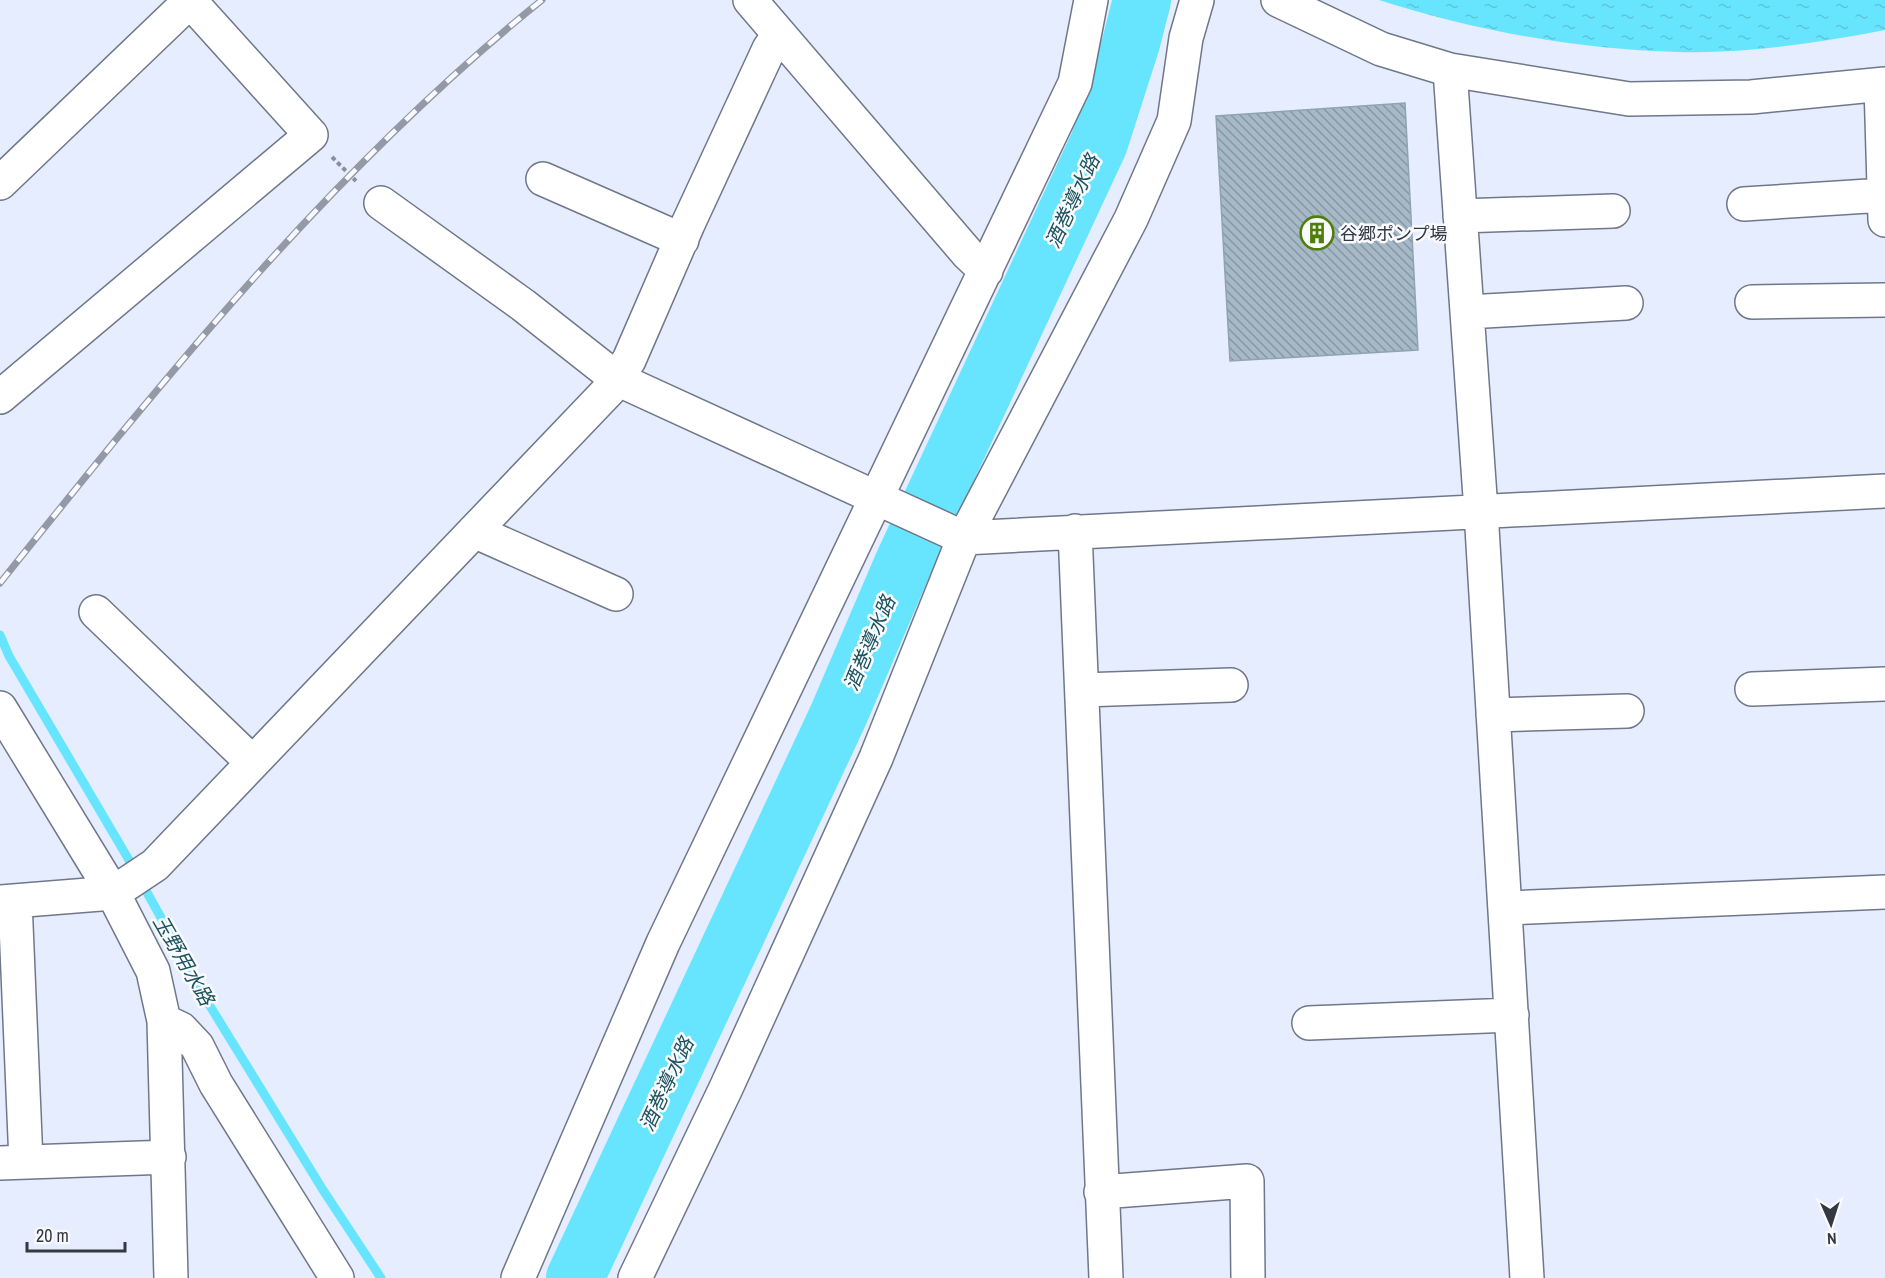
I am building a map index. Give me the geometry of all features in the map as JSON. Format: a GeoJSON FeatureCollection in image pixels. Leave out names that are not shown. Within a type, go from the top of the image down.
{"type":"FeatureCollection","features":[{"type":"Feature","properties":{"kind":"street"},"geometry":{"type":"LineString","coordinates":[[750,0],[778,36],[968,254],[986,271]]}},
{"type":"Feature","properties":{"kind":"street"},"geometry":{"type":"LineString","coordinates":[[518,1278],[663,943],[887,501],[986,271],[1075,83],[1090,0]]}},
{"type":"Feature","properties":{"kind":"street"},"geometry":{"type":"LineString","coordinates":[[635,1278],[726,1088],[876,758],[954,534],[1131,219],[1174,121],[1186,38],[1197,0]]}},
{"type":"Feature","properties":{"kind":"street"},"geometry":{"type":"LineString","coordinates":[[1278,0],[1381,49],[1450,70],[1629,99],[1751,97],[1883,84],[1885,220]]}},
{"type":"Feature","properties":{"kind":"street"},"geometry":{"type":"LineString","coordinates":[[0,183],[191,1],[311,135],[0,397]]}},
{"type":"Feature","properties":{"kind":"street"},"geometry":{"type":"LineString","coordinates":[[169,1156],[13,1163],[8,901],[133,880],[474,531],[617,379],[629,360],[682,240],[778,36]]}},
{"type":"Feature","properties":{"kind":"street"},"geometry":{"type":"LineString","coordinates":[[1450,70],[1481,511],[1527,1278]]}},
{"type":"Feature","properties":{"kind":"street"},"geometry":{"type":"LineString","coordinates":[[543,179],[682,240]]}},
{"type":"Feature","properties":{"kind":"street"},"geometry":{"type":"LineString","coordinates":[[1744,204],[1884,195]]}},
{"type":"Feature","properties":{"kind":"street"},"geometry":{"type":"LineString","coordinates":[[381,203],[505,292],[617,379],[887,501],[954,534],[1075,531],[1885,491]]}},
{"type":"Feature","properties":{"kind":"street"},"geometry":{"type":"LineString","coordinates":[[1460,216],[1613,211]]}},
{"type":"Feature","properties":{"kind":"street"},"geometry":{"type":"LineString","coordinates":[[1752,302],[1885,300]]}},
{"type":"Feature","properties":{"kind":"street"},"geometry":{"type":"LineString","coordinates":[[1467,312],[1626,303]]}},
{"type":"Feature","properties":{"kind":"street"},"geometry":{"type":"LineString","coordinates":[[474,531],[616,594]]}},
{"type":"Feature","properties":{"kind":"street"},"geometry":{"type":"LineString","coordinates":[[1075,531],[1106,1278]]}},
{"type":"Feature","properties":{"kind":"street"},"geometry":{"type":"LineString","coordinates":[[96,612],[251,761]]}},
{"type":"Feature","properties":{"kind":"street"},"geometry":{"type":"LineString","coordinates":[[1752,689],[1885,684]]}},
{"type":"Feature","properties":{"kind":"street"},"geometry":{"type":"LineString","coordinates":[[1082,690],[1232,685]]}},
{"type":"Feature","properties":{"kind":"street"},"geometry":{"type":"LineString","coordinates":[[0,708],[133,880],[164,1021],[171,1278]]}},
{"type":"Feature","properties":{"kind":"street"},"geometry":{"type":"LineString","coordinates":[[1493,715],[1627,711]]}},
{"type":"Feature","properties":{"kind":"street"},"geometry":{"type":"LineString","coordinates":[[1506,908],[1885,892]]}},
{"type":"Feature","properties":{"kind":"street"},"geometry":{"type":"LineString","coordinates":[[1309,1023],[1512,1014]]}},
{"type":"Feature","properties":{"kind":"street"},"geometry":{"type":"LineString","coordinates":[[164,1021],[181,1029],[197,1046],[216,1084],[337,1278]]}},
{"type":"Feature","properties":{"kind":"street"},"geometry":{"type":"LineString","coordinates":[[1101,1192],[1247,1181],[1248,1278]]}},
{"type":"Feature","properties":{"kind":"path"},"geometry":{"type":"LineString","coordinates":[[311,135],[381,203]]}},
{"type":"Feature","properties":{"kind":"water"},"geometry":{"type":"Polygon","coordinates":[[[1124,0],[1163,0],[1149,79],[1120,141],[1111,138],[1107,141],[1087,168],[1094,129],[1088,125],[1109,68],[1124,0]]]}},
{"type":"Feature","properties":{"kind":"water"},"geometry":{"type":"Polygon","coordinates":[[[1379,0],[1885,0],[1885,30],[1756,49],[1704,52],[1641,50],[1564,43],[1488,29],[1379,0]]]}},
{"type":"Feature","properties":{"kind":"building","name":"谷郷ポンプ場"},"geometry":{"type":"Polygon","coordinates":[[[1405,103],[1418,350],[1230,361],[1216,116],[1405,103]]]}},
{"type":"Feature","properties":{"kind":"waterway","name":"酒巻導水路"},"geometry":{"type":"LineString","coordinates":[[575,1278],[838,716],[904,562],[1099,143],[1131,43],[1142,0]]}},
{"type":"Feature","properties":{"kind":"waterway","name":"玉野用水路"},"geometry":{"type":"LineString","coordinates":[[0,635],[9,656],[129,860],[210,1006],[323,1190],[381,1278]]}},
{"type":"Feature","properties":{"kind":"railway"},"geometry":{"type":"LineString","coordinates":[[0,583],[125,428],[255,276],[393,132],[542,0]]}},
{"type":"Feature","properties":{"kind":"place","name":"谷郷ポンプ場"},"geometry":{"type":"Point","coordinates":[1317,233]}}]}
